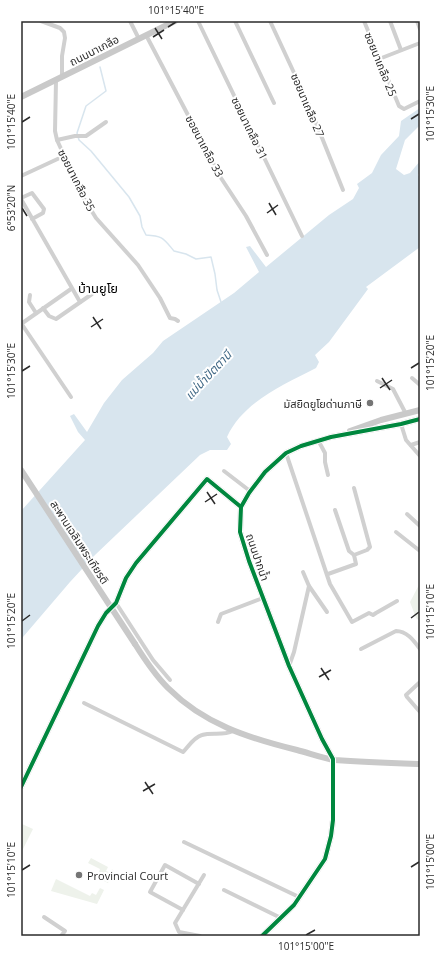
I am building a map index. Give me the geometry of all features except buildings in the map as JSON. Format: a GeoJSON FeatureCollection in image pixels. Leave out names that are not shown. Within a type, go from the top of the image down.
{"type":"FeatureCollection","features":[{"type":"Feature","properties":{"kind":"street"},"geometry":{"type":"LineString","coordinates":[[41,21],[60,28],[64,32],[65,38],[62,56],[62,77]]}},
{"type":"Feature","properties":{"kind":"street"},"geometry":{"type":"LineString","coordinates":[[130,21],[138,39]]}},
{"type":"Feature","properties":{"kind":"street","name":"ซอยนาเกลือ 31"},"geometry":{"type":"LineString","coordinates":[[198,21],[302,236]]}},
{"type":"Feature","properties":{"kind":"street"},"geometry":{"type":"LineString","coordinates":[[235,21],[274,103]]}},
{"type":"Feature","properties":{"kind":"street","name":"ซอยนาเกลือ 27"},"geometry":{"type":"LineString","coordinates":[[270,21],[308,103],[343,190]]}},
{"type":"Feature","properties":{"kind":"street","name":"ซอยนาเกลือ 25"},"geometry":{"type":"LineString","coordinates":[[364,21],[399,106],[404,108],[420,101]]}},
{"type":"Feature","properties":{"kind":"street"},"geometry":{"type":"LineString","coordinates":[[390,21],[401,50]]}},
{"type":"Feature","properties":{"kind":"street"},"geometry":{"type":"LineString","coordinates":[[417,21],[420,29]]}},
{"type":"Feature","properties":{"kind":"street","name":"ถนนนาเกลือ"},"geometry":{"type":"LineString","coordinates":[[21,97],[56,81],[171,22]]}},
{"type":"Feature","properties":{"kind":"street","name":"ซอยนาเกลือ 33"},"geometry":{"type":"LineString","coordinates":[[146,35],[221,178],[246,216],[267,255]]}},
{"type":"Feature","properties":{"kind":"street"},"geometry":{"type":"LineString","coordinates":[[379,59],[420,43]]}},
{"type":"Feature","properties":{"kind":"street","name":"ซอยนาเกลือ 35"},"geometry":{"type":"LineString","coordinates":[[56,81],[55,131],[57,140],[84,197],[96,218],[138,265],[160,298],[170,318],[178,321]]}},
{"type":"Feature","properties":{"kind":"street"},"geometry":{"type":"LineString","coordinates":[[57,140],[86,136],[106,122]]}},
{"type":"Feature","properties":{"kind":"street"},"geometry":{"type":"LineString","coordinates":[[21,176],[64,156]]}},
{"type":"Feature","properties":{"kind":"street"},"geometry":{"type":"LineString","coordinates":[[32,219],[44,212],[44,209],[32,192],[21,199],[32,219],[71,288],[80,302]]}},
{"type":"Feature","properties":{"kind":"street"},"geometry":{"type":"LineString","coordinates":[[71,288],[21,324],[71,397]]}},
{"type":"Feature","properties":{"kind":"street"},"geometry":{"type":"LineString","coordinates":[[43,308],[49,316],[56,319],[92,294]]}},
{"type":"Feature","properties":{"kind":"street"},"geometry":{"type":"LineString","coordinates":[[30,295],[29,302],[36,313]]}},
{"type":"Feature","properties":{"kind":"street"},"geometry":{"type":"LineString","coordinates":[[412,378],[420,385]]}},
{"type":"Feature","properties":{"kind":"street"},"geometry":{"type":"LineString","coordinates":[[377,381],[393,389],[406,414]]}},
{"type":"Feature","properties":{"kind":"street","name":"ถนนปากน้ำ"},"geometry":{"type":"LineString","coordinates":[[331,437],[381,420],[420,410]]}},
{"type":"Feature","properties":{"kind":"street","name":"ถนนปากน้ำ"},"geometry":{"type":"LineString","coordinates":[[334,759],[320,735],[263,598],[242,540],[239,524],[241,508],[250,492],[265,472],[286,453],[318,440],[420,419]]}},
{"type":"Feature","properties":{"kind":"street"},"geometry":{"type":"LineString","coordinates":[[401,424],[404,435],[420,456]]}},
{"type":"Feature","properties":{"kind":"street"},"geometry":{"type":"LineString","coordinates":[[318,440],[325,453],[325,462],[328,475]]}},
{"type":"Feature","properties":{"kind":"street"},"geometry":{"type":"LineString","coordinates":[[411,445],[420,442]]}},
{"type":"Feature","properties":{"kind":"street"},"geometry":{"type":"LineString","coordinates":[[286,453],[328,574],[330,584],[352,622],[369,613],[373,615],[396,602]]}},
{"type":"Feature","properties":{"kind":"street","name":"สะพานเฉลิมพระเกียรติ"},"geometry":{"type":"LineString","coordinates":[[21,470],[150,667],[168,688],[200,714],[233,732],[280,746],[334,759],[420,764]]}},
{"type":"Feature","properties":{"kind":"street"},"geometry":{"type":"LineString","coordinates":[[224,471],[250,492]]}},
{"type":"Feature","properties":{"kind":"street"},"geometry":{"type":"LineString","coordinates":[[21,787],[98,626],[106,613],[116,602],[126,578],[136,563],[207,479],[241,508]]}},
{"type":"Feature","properties":{"kind":"street"},"geometry":{"type":"LineString","coordinates":[[354,488],[370,547],[369,549],[354,555]]}},
{"type":"Feature","properties":{"kind":"street"},"geometry":{"type":"LineString","coordinates":[[328,574],[356,564],[354,555],[349,550],[335,510]]}},
{"type":"Feature","properties":{"kind":"street"},"geometry":{"type":"LineString","coordinates":[[407,514],[420,526]]}},
{"type":"Feature","properties":{"kind":"street"},"geometry":{"type":"LineString","coordinates":[[396,532],[420,551]]}},
{"type":"Feature","properties":{"kind":"street"},"geometry":{"type":"LineString","coordinates":[[302,572],[309,586],[327,612]]}},
{"type":"Feature","properties":{"kind":"street"},"geometry":{"type":"LineString","coordinates":[[290,666],[309,586]]}},
{"type":"Feature","properties":{"kind":"street"},"geometry":{"type":"LineString","coordinates":[[218,622],[221,614],[263,598]]}},
{"type":"Feature","properties":{"kind":"street"},"geometry":{"type":"LineString","coordinates":[[116,602],[152,660],[170,680]]}},
{"type":"Feature","properties":{"kind":"street"},"geometry":{"type":"LineString","coordinates":[[361,649],[396,631],[405,633],[420,649]]}},
{"type":"Feature","properties":{"kind":"street"},"geometry":{"type":"LineString","coordinates":[[420,682],[406,695],[420,712]]}},
{"type":"Feature","properties":{"kind":"street"},"geometry":{"type":"LineString","coordinates":[[84,703],[183,752],[202,735],[226,734],[233,732]]}},
{"type":"Feature","properties":{"kind":"street"},"geometry":{"type":"LineString","coordinates":[[262,936],[294,905],[325,860],[333,820],[334,759]]}},
{"type":"Feature","properties":{"kind":"street"},"geometry":{"type":"LineString","coordinates":[[184,842],[299,897]]}},
{"type":"Feature","properties":{"kind":"street"},"geometry":{"type":"LineString","coordinates":[[183,910],[150,892],[165,865],[199,884]]}},
{"type":"Feature","properties":{"kind":"street"},"geometry":{"type":"LineString","coordinates":[[200,936],[179,932],[175,923],[204,875]]}},
{"type":"Feature","properties":{"kind":"street"},"geometry":{"type":"LineString","coordinates":[[224,890],[281,918]]}},
{"type":"Feature","properties":{"kind":"street"},"geometry":{"type":"LineString","coordinates":[[44,917],[64,931],[61,936]]}},
{"type":"Feature","properties":{"kind":"shaded area"},"geometry":{"type":"Polygon","coordinates":[[[420,583],[420,621],[416,618],[410,602],[420,583]]]}},
{"type":"Feature","properties":{"kind":"shaded area"},"geometry":{"type":"Polygon","coordinates":[[[22,824],[33,829],[21,853],[21,825],[22,824]]]}},
{"type":"Feature","properties":{"kind":"shaded area"},"geometry":{"type":"Polygon","coordinates":[[[91,858],[108,867],[106,871],[111,873],[112,869],[113,871],[108,883],[104,881],[106,877],[99,872],[100,869],[88,863],[91,858]]]}},
{"type":"Feature","properties":{"kind":"shaded area"},"geometry":{"type":"Polygon","coordinates":[[[56,879],[90,896],[92,893],[96,895],[100,888],[104,890],[97,904],[51,891],[56,879]]]}},
{"type":"Feature","properties":{"kind":"water","name":"แม่น้ำปัตตานี"},"geometry":{"type":"Polygon","coordinates":[[[420,108],[420,125],[405,140],[396,169],[404,175],[410,173],[420,161],[420,172],[418,175],[420,177],[420,247],[366,287],[368,289],[329,342],[315,355],[319,362],[316,368],[290,381],[253,404],[234,425],[227,437],[231,444],[227,450],[210,450],[200,455],[95,555],[23,637],[21,642],[21,511],[85,440],[78,432],[70,416],[74,414],[87,432],[104,403],[122,380],[153,353],[163,341],[234,293],[259,272],[246,247],[250,246],[266,267],[329,215],[353,199],[359,188],[357,184],[372,173],[381,155],[399,136],[401,121],[420,108]]]}},
{"type":"Feature","properties":{"kind":"waterway"},"geometry":{"type":"LineString","coordinates":[[100,67],[106,91],[86,106],[77,133],[79,140],[91,151],[129,197],[140,216],[142,227],[146,235],[162,238],[174,251],[186,254],[196,259],[211,257],[217,290],[221,302]]}},
{"type":"Feature","properties":{"kind":"cycle path"},"geometry":{"type":"LineString","coordinates":[[262,936],[294,905],[325,859],[331,836],[333,820],[333,759],[322,739],[289,666],[249,561],[240,532],[241,507],[249,493],[265,472],[286,453],[301,446],[331,437],[420,419]]}},
{"type":"Feature","properties":{"kind":"cycle path"},"geometry":{"type":"LineString","coordinates":[[21,787],[98,626],[106,613],[116,603],[126,578],[136,563],[207,479],[241,507]]}},
{"type":"Feature","properties":{"kind":"place","name":"มัสยิดยูโยด่านภาษี"},"geometry":{"type":"Point","coordinates":[370,403]}},
{"type":"Feature","properties":{"kind":"place","name":"Provincial Court"},"geometry":{"type":"Point","coordinates":[79,875]}},
{"type":"Feature","properties":{"kind":"district","name":"บ้านยูโย"},"geometry":{"type":"Point","coordinates":[98,288]}}]}
